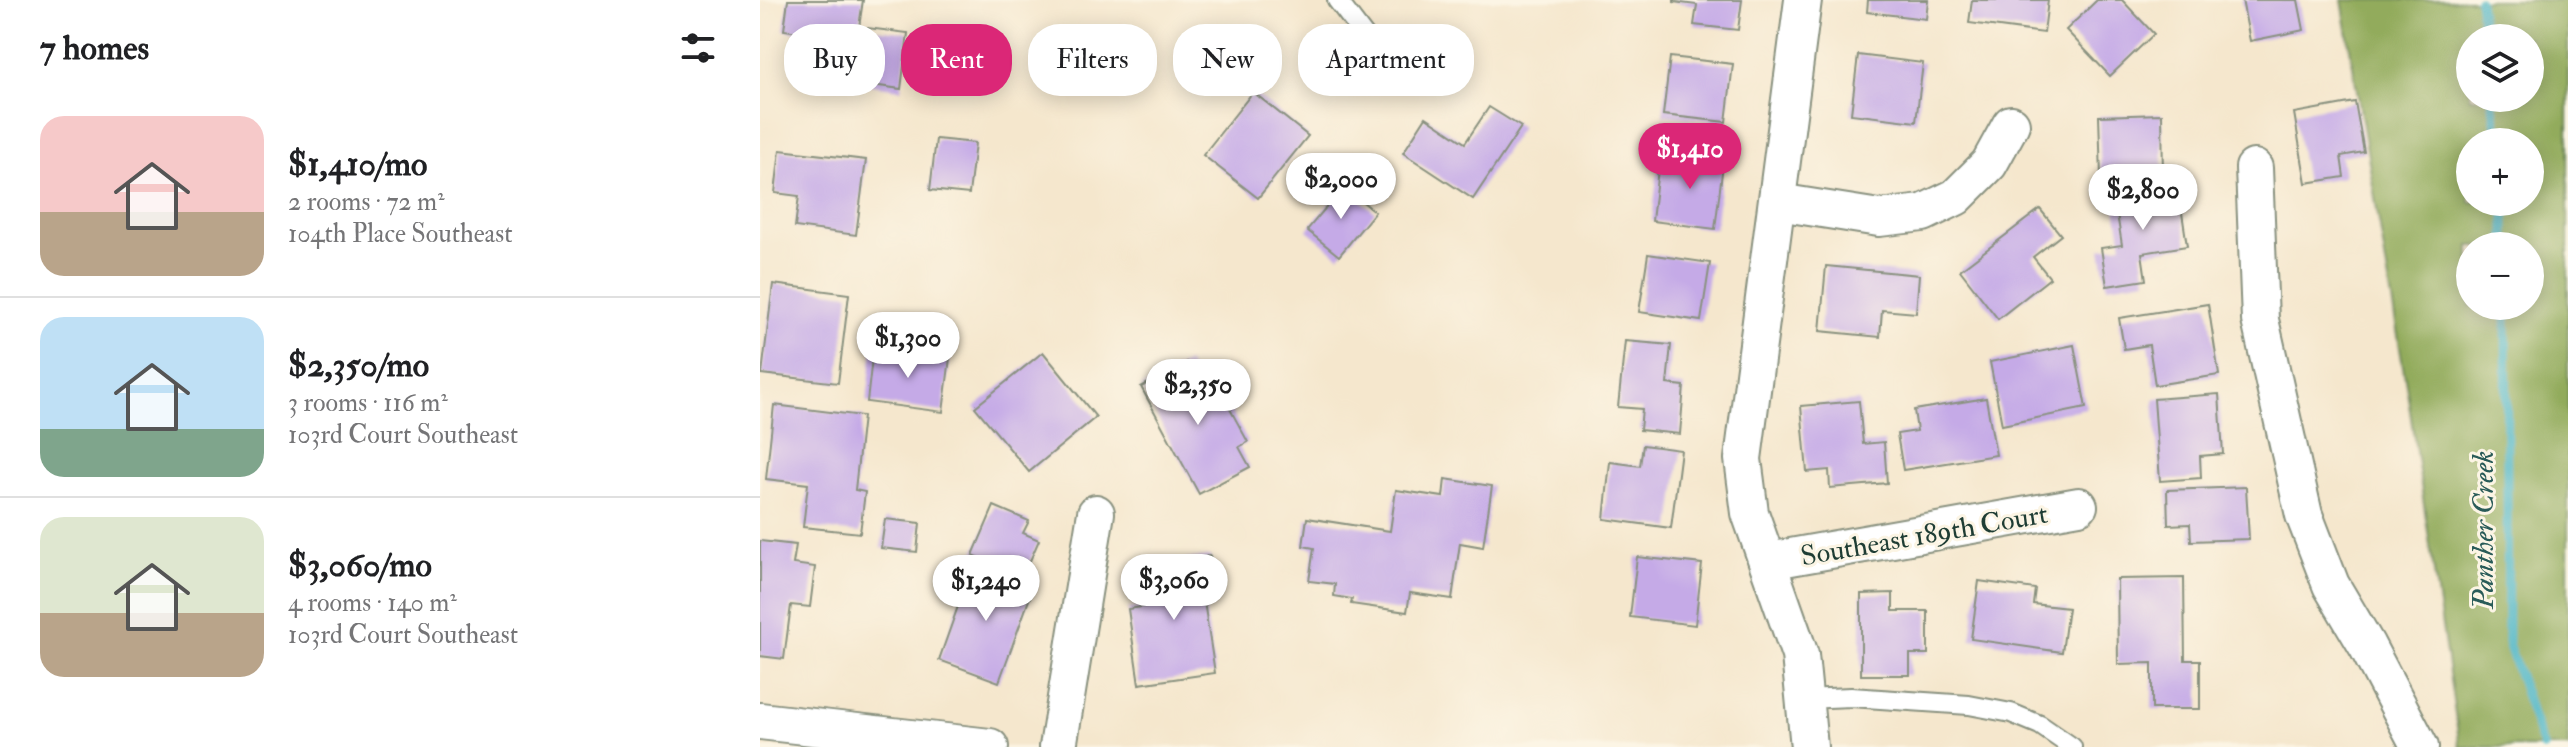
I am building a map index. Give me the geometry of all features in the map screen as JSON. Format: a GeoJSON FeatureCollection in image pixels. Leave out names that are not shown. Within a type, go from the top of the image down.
{"type":"FeatureCollection","features":[{"type":"Feature","properties":{"kind":"street"},"geometry":{"type":"LineString","coordinates":[[1803,0],[1743,459],[1750,513],[1800,655],[1809,747]]}},
{"type":"Feature","properties":{"kind":"street"},"geometry":{"type":"LineString","coordinates":[[1778,202],[1879,218],[1923,213],[1956,197],[1989,164],[2011,124]]}},
{"type":"Feature","properties":{"kind":"street"},"geometry":{"type":"LineString","coordinates":[[2254,168],[2260,320],[2304,515],[2331,585],[2420,747]]}},
{"type":"Feature","properties":{"kind":"street","name":"Southeast 189th Court"},"geometry":{"type":"LineString","coordinates":[[1768,561],[2079,506]]}},
{"type":"Feature","properties":{"kind":"street"},"geometry":{"type":"LineString","coordinates":[[1058,747],[1096,513]]}},
{"type":"Feature","properties":{"kind":"street"},"geometry":{"type":"LineString","coordinates":[[760,721],[990,747]]}},
{"type":"Feature","properties":{"kind":"lane"},"geometry":{"type":"LineString","coordinates":[[1337,0],[1355,24]]}},
{"type":"Feature","properties":{"kind":"lane"},"geometry":{"type":"LineString","coordinates":[[1804,699],[1851,697],[1969,705],[2026,719],[2072,747]]}},
{"type":"Feature","properties":{"kind":"green space"},"geometry":{"type":"Polygon","coordinates":[[[2342,0],[2568,0],[2568,747],[2460,747],[2406,384],[2342,0]]]}},
{"type":"Feature","properties":{"kind":"building"},"geometry":{"type":"Polygon","coordinates":[[[788,0],[863,0],[859,24],[785,24],[788,0]]]}},
{"type":"Feature","properties":{"kind":"building"},"geometry":{"type":"Polygon","coordinates":[[[1674,0],[1742,0],[1738,30],[1694,25],[1697,5],[1674,0]]]}},
{"type":"Feature","properties":{"kind":"building"},"geometry":{"type":"Polygon","coordinates":[[[1868,0],[1928,0],[1926,19],[1867,12],[1868,0]]]}},
{"type":"Feature","properties":{"kind":"building"},"geometry":{"type":"Polygon","coordinates":[[[1972,0],[2048,0],[2044,33],[1969,23],[1972,0]]]}},
{"type":"Feature","properties":{"kind":"building"},"geometry":{"type":"Polygon","coordinates":[[[2097,0],[2122,0],[2154,34],[2110,76],[2066,30],[2097,0]]]}},
{"type":"Feature","properties":{"kind":"building"},"geometry":{"type":"Polygon","coordinates":[[[2242,0],[2298,0],[2304,30],[2250,41],[2242,0]]]}},
{"type":"Feature","properties":{"kind":"building"},"geometry":{"type":"Polygon","coordinates":[[[885,30],[901,32],[901,89],[885,87],[885,30]]]}},
{"type":"Feature","properties":{"kind":"building"},"geometry":{"type":"Polygon","coordinates":[[[1858,55],[1923,63],[1916,122],[1851,114],[1858,55]]]}},
{"type":"Feature","properties":{"kind":"building"},"geometry":{"type":"Polygon","coordinates":[[[1670,57],[1733,64],[1726,122],[1663,115],[1670,57]]]}},
{"type":"Feature","properties":{"kind":"building"},"geometry":{"type":"Polygon","coordinates":[[[1250,96],[1258,96],[1308,136],[1258,198],[1203,155],[1250,96]]]}},
{"type":"Feature","properties":{"kind":"building"},"geometry":{"type":"Polygon","coordinates":[[[2355,102],[2364,152],[2341,156],[2344,177],[2306,183],[2294,113],[2355,102]]]}},
{"type":"Feature","properties":{"kind":"building"},"geometry":{"type":"Polygon","coordinates":[[[1489,107],[1521,127],[1473,199],[1403,153],[1426,117],[1465,143],[1489,107]]]}},
{"type":"Feature","properties":{"kind":"building"},"geometry":{"type":"Polygon","coordinates":[[[2162,114],[2163,176],[2101,177],[2099,116],[2162,114]]]}},
{"type":"Feature","properties":{"kind":"building"},"geometry":{"type":"Polygon","coordinates":[[[936,139],[975,143],[969,194],[930,190],[936,139]]]}},
{"type":"Feature","properties":{"kind":"building"},"geometry":{"type":"Polygon","coordinates":[[[780,150],[866,160],[856,235],[795,227],[799,196],[775,193],[780,150]]]}},
{"type":"Feature","properties":{"kind":"building"},"geometry":{"type":"Polygon","coordinates":[[[1680,151],[1724,156],[1715,229],[1652,221],[1658,169],[1677,172],[1680,151]]]}},
{"type":"Feature","properties":{"kind":"building"},"geometry":{"type":"Polygon","coordinates":[[[1344,186],[1375,212],[1339,256],[1307,230],[1344,186]]]}},
{"type":"Feature","properties":{"kind":"building"},"geometry":{"type":"Polygon","coordinates":[[[2178,186],[2187,246],[2142,253],[2146,280],[2107,286],[2101,248],[2122,245],[2114,195],[2178,186]]]}},
{"type":"Feature","properties":{"kind":"building"},"geometry":{"type":"Polygon","coordinates":[[[2040,209],[2061,235],[2033,257],[2050,278],[1998,319],[1960,270],[2040,209]]]}},
{"type":"Feature","properties":{"kind":"building"},"geometry":{"type":"Polygon","coordinates":[[[1648,254],[1710,263],[1701,321],[1639,312],[1648,254]]]}},
{"type":"Feature","properties":{"kind":"building"},"geometry":{"type":"Polygon","coordinates":[[[1826,266],[1919,275],[1916,313],[1882,310],[1880,337],[1820,331],[1826,266]]]}},
{"type":"Feature","properties":{"kind":"building"},"geometry":{"type":"Polygon","coordinates":[[[773,284],[849,294],[838,383],[762,374],[773,284]]]}},
{"type":"Feature","properties":{"kind":"building"},"geometry":{"type":"Polygon","coordinates":[[[2208,304],[2219,375],[2155,385],[2149,345],[2124,349],[2119,318],[2208,304]]]}},
{"type":"Feature","properties":{"kind":"building"},"geometry":{"type":"Polygon","coordinates":[[[1625,341],[1671,345],[1667,384],[1684,386],[1680,434],[1640,430],[1642,409],[1618,407],[1625,341]]]}},
{"type":"Feature","properties":{"kind":"building"},"geometry":{"type":"Polygon","coordinates":[[[2074,345],[2086,408],[2002,425],[1990,362],[2074,345]]]}},
{"type":"Feature","properties":{"kind":"building"},"geometry":{"type":"Polygon","coordinates":[[[873,349],[950,358],[943,412],[867,402],[873,349]]]}},
{"type":"Feature","properties":{"kind":"building"},"geometry":{"type":"Polygon","coordinates":[[[1043,352],[1096,417],[1029,472],[975,407],[1043,352]]]}},
{"type":"Feature","properties":{"kind":"building"},"geometry":{"type":"Polygon","coordinates":[[[1187,362],[1205,394],[1218,387],[1248,442],[1239,447],[1250,467],[1199,494],[1141,387],[1187,362]]]}},
{"type":"Feature","properties":{"kind":"building"},"geometry":{"type":"Polygon","coordinates":[[[2219,394],[2223,454],[2200,456],[2201,478],[2160,481],[2154,399],[2219,394]]]}},
{"type":"Feature","properties":{"kind":"building"},"geometry":{"type":"Polygon","coordinates":[[[1986,398],[1996,455],[1903,470],[1897,434],[1917,431],[1914,410],[1986,398]]]}},
{"type":"Feature","properties":{"kind":"building"},"geometry":{"type":"Polygon","coordinates":[[[1859,401],[1863,444],[1884,442],[1887,483],[1830,488],[1829,470],[1807,472],[1801,406],[1859,401]]]}},
{"type":"Feature","properties":{"kind":"building"},"geometry":{"type":"Polygon","coordinates":[[[774,405],[863,416],[855,490],[865,492],[860,533],[803,527],[808,484],[766,479],[774,405]]]}},
{"type":"Feature","properties":{"kind":"building"},"geometry":{"type":"Polygon","coordinates":[[[1643,445],[1681,450],[1671,528],[1604,519],[1610,462],[1640,466],[1643,445]]]}},
{"type":"Feature","properties":{"kind":"building"},"geometry":{"type":"Polygon","coordinates":[[[1445,479],[1492,486],[1483,547],[1460,543],[1452,599],[1410,593],[1407,612],[1351,604],[1352,599],[1334,596],[1335,584],[1309,581],[1314,548],[1303,546],[1307,518],[1390,531],[1396,490],[1443,497],[1445,479]]]}},
{"type":"Feature","properties":{"kind":"building"},"geometry":{"type":"Polygon","coordinates":[[[2246,487],[2249,539],[2191,541],[2190,524],[2168,525],[2167,490],[2246,487]]]}},
{"type":"Feature","properties":{"kind":"building"},"geometry":{"type":"Polygon","coordinates":[[[994,506],[1029,521],[1023,533],[1039,540],[1023,577],[973,555],[994,506]]]}},
{"type":"Feature","properties":{"kind":"building"},"geometry":{"type":"Polygon","coordinates":[[[885,519],[920,523],[917,552],[881,548],[885,519]]]}},
{"type":"Feature","properties":{"kind":"building"},"geometry":{"type":"Polygon","coordinates":[[[760,541],[796,545],[793,564],[815,567],[810,607],[791,605],[784,659],[760,656],[760,541]]]}},
{"type":"Feature","properties":{"kind":"building"},"geometry":{"type":"Polygon","coordinates":[[[1210,556],[1216,594],[1203,595],[1215,673],[1139,684],[1128,609],[1149,606],[1142,566],[1210,556]]]}},
{"type":"Feature","properties":{"kind":"building"},"geometry":{"type":"Polygon","coordinates":[[[1637,557],[1702,564],[1695,625],[1630,617],[1637,557]]]}},
{"type":"Feature","properties":{"kind":"building"},"geometry":{"type":"Polygon","coordinates":[[[973,564],[1034,586],[999,682],[939,660],[973,564]]]}},
{"type":"Feature","properties":{"kind":"building"},"geometry":{"type":"Polygon","coordinates":[[[2184,578],[2185,660],[2200,660],[2200,709],[2152,709],[2152,663],[2118,664],[2117,579],[2184,578]]]}},
{"type":"Feature","properties":{"kind":"building"},"geometry":{"type":"Polygon","coordinates":[[[1979,581],[2035,589],[2033,604],[2068,608],[2062,652],[1971,639],[1979,581]]]}},
{"type":"Feature","properties":{"kind":"building"},"geometry":{"type":"Polygon","coordinates":[[[1893,593],[1893,611],[1928,611],[1928,654],[1910,654],[1910,675],[1861,675],[1861,594],[1893,593]]]}},
{"type":"Feature","properties":{"kind":"waterway","name":"Panther Creek"},"geometry":{"type":"LineString","coordinates":[[2479,0],[2482,24]]}},
{"type":"Feature","properties":{"kind":"waterway","name":"Panther Creek"},"geometry":{"type":"LineString","coordinates":[[2494,112],[2496,128]]}},
{"type":"Feature","properties":{"kind":"waterway","name":"Panther Creek"},"geometry":{"type":"LineString","coordinates":[[2505,216],[2505,232]]}},
{"type":"Feature","properties":{"kind":"waterway","name":"Panther Creek"},"geometry":{"type":"LineString","coordinates":[[2506,320],[2508,643],[2543,747]]}}]}
